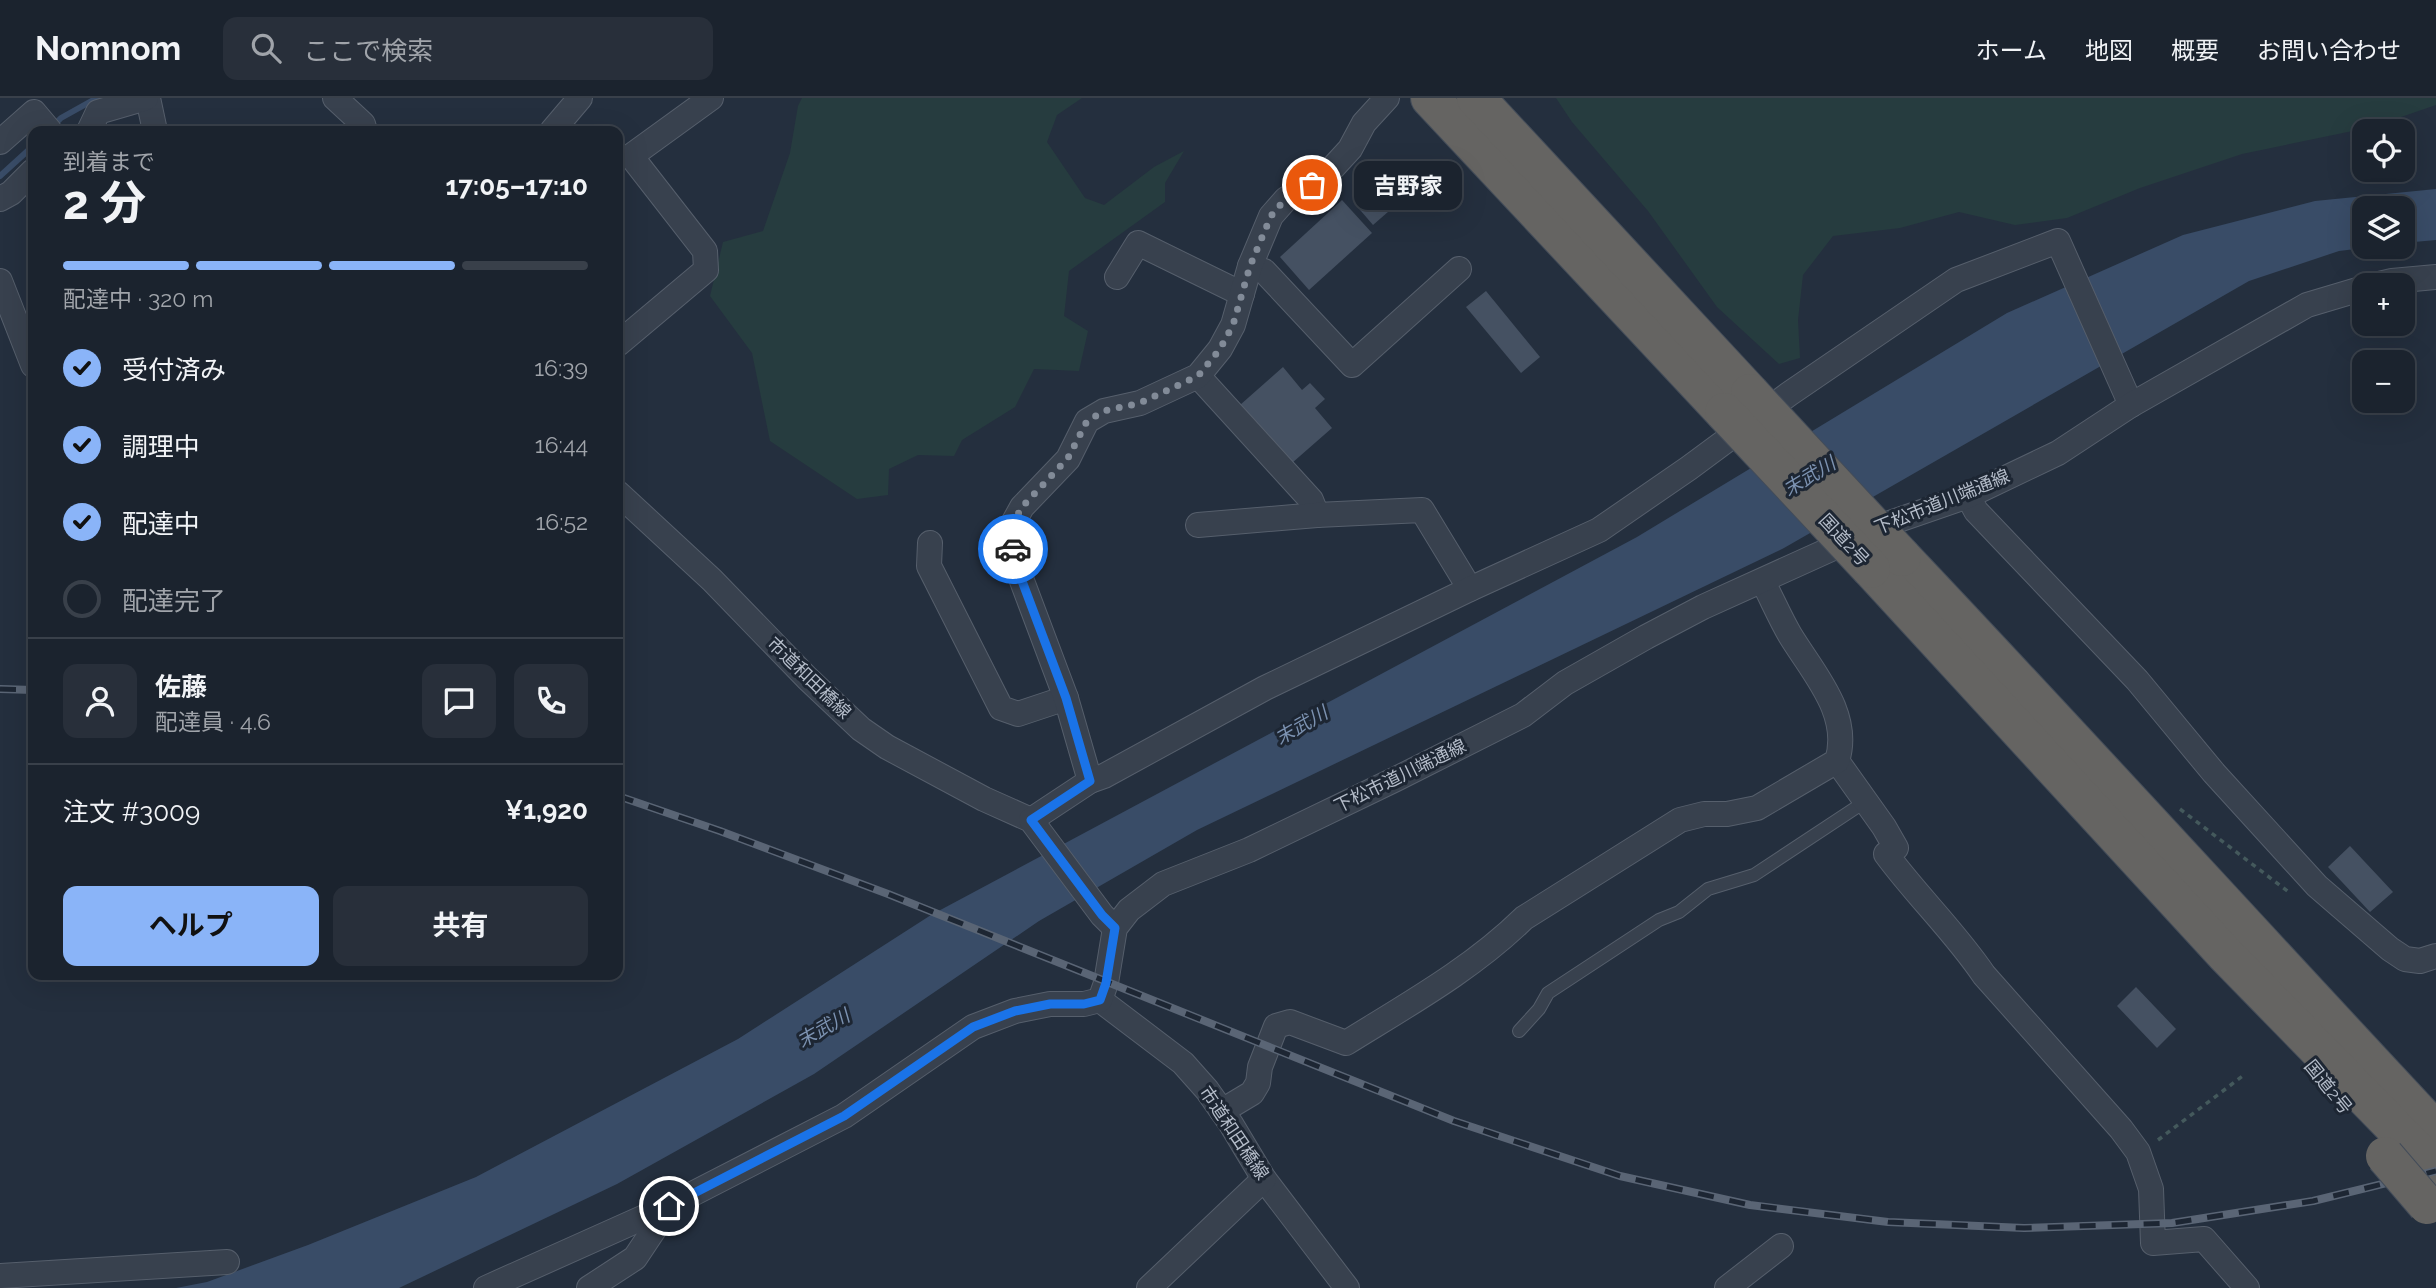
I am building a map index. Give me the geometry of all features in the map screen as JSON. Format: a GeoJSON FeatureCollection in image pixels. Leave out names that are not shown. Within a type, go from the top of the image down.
{"type":"FeatureCollection","features":[{"type":"Feature","properties":{"kind":"highway","name":"国道2号"},"geometry":{"type":"LineString","coordinates":[[1430,98],[1737,402]]}},
{"type":"Feature","properties":{"kind":"highway","name":"国道2号"},"geometry":{"type":"LineString","coordinates":[[1476,98],[1737,402],[2242,948],[2423,1171]]}},
{"type":"Feature","properties":{"kind":"highway","name":"国道2号"},"geometry":{"type":"LineString","coordinates":[[2242,948],[2436,1105]]}},
{"type":"Feature","properties":{"kind":"highway","name":"国道2号"},"geometry":{"type":"LineString","coordinates":[[2242,948],[2330,1091],[2423,1171]]}},
{"type":"Feature","properties":{"kind":"street"},"geometry":{"type":"LineString","coordinates":[[91,126],[98,112],[147,98],[154,126]]}},
{"type":"Feature","properties":{"kind":"street"},"geometry":{"type":"LineString","coordinates":[[335,98],[364,126]]}},
{"type":"Feature","properties":{"kind":"street"},"geometry":{"type":"LineString","coordinates":[[556,126],[580,98]]}},
{"type":"Feature","properties":{"kind":"street"},"geometry":{"type":"LineString","coordinates":[[623,340],[706,270],[705,251],[631,156],[710,98]]}},
{"type":"Feature","properties":{"kind":"street"},"geometry":{"type":"LineString","coordinates":[[1090,781],[1066,698],[1016,565],[1011,527],[1022,507],[1068,458],[1087,421],[1104,411],[1140,403],[1198,376],[1220,349],[1233,325],[1250,266],[1271,216],[1286,198],[1327,174],[1350,149],[1364,123],[1381,105]]}},
{"type":"Feature","properties":{"kind":"street"},"geometry":{"type":"LineString","coordinates":[[0,142],[34,112],[45,125]]}},
{"type":"Feature","properties":{"kind":"street"},"geometry":{"type":"LineString","coordinates":[[0,199],[11,193],[28,176]]}},
{"type":"Feature","properties":{"kind":"street"},"geometry":{"type":"LineString","coordinates":[[486,1288],[669,1206],[844,1116],[973,1027],[1015,1011],[1050,1004],[1084,1004],[1100,1000],[1106,983],[1109,921],[1031,820],[1090,781],[1104,776],[1265,688],[1600,530],[1800,386],[1956,280],[2058,241],[2128,399]]}},
{"type":"Feature","properties":{"kind":"street"},"geometry":{"type":"LineString","coordinates":[[1117,278],[1138,243],[1231,291],[1242,294]]}},
{"type":"Feature","properties":{"kind":"street"},"geometry":{"type":"LineString","coordinates":[[1250,266],[1264,271],[1352,365],[1459,269]]}},
{"type":"Feature","properties":{"kind":"street"},"geometry":{"type":"LineString","coordinates":[[2415,279],[2436,277]]}},
{"type":"Feature","properties":{"kind":"street"},"geometry":{"type":"LineString","coordinates":[[0,281],[28,352]]}},
{"type":"Feature","properties":{"kind":"street","name":"下松市道川端通線"},"geometry":{"type":"LineString","coordinates":[[1109,921],[1129,910],[1163,884],[1249,850],[1406,775],[1522,715],[1566,683],[1703,607],[1884,525],[1968,496],[2058,453],[2128,399],[2307,305],[2352,292]]}},
{"type":"Feature","properties":{"kind":"street"},"geometry":{"type":"LineString","coordinates":[[1198,376],[1311,500],[1317,515]]}},
{"type":"Feature","properties":{"kind":"street"},"geometry":{"type":"LineString","coordinates":[[1968,496],[1976,511],[2137,680],[2232,794],[2317,886],[2405,959],[2420,961],[2436,956]]}},
{"type":"Feature","properties":{"kind":"street","name":"市道和田橋線"},"geometry":{"type":"LineString","coordinates":[[623,498],[712,580],[807,678],[862,729],[887,747],[984,799],[1031,820]]}},
{"type":"Feature","properties":{"kind":"street"},"geometry":{"type":"LineString","coordinates":[[1198,525],[1422,510],[1470,589]]}},
{"type":"Feature","properties":{"kind":"street"},"geometry":{"type":"LineString","coordinates":[[930,543],[929,566],[1001,708],[1018,714],[1066,698]]}},
{"type":"Feature","properties":{"kind":"street"},"geometry":{"type":"LineString","coordinates":[[1763,582],[1785,626],[1830,696],[1841,733],[1837,761],[1896,848],[1886,854],[1911,888],[1968,951],[1984,975],[2121,1129],[2138,1152],[2151,1189],[2153,1243],[2204,1239],[2247,1288]]}},
{"type":"Feature","properties":{"kind":"street"},"geometry":{"type":"LineString","coordinates":[[1222,1111],[1252,1093],[1258,1083],[1259,1067],[1276,1026],[1290,1022],[1346,1043],[1448,978],[1503,938],[1524,918],[1680,820],[1704,814],[1727,814],[1758,808],[1837,761]]}},
{"type":"Feature","properties":{"kind":"street","name":"市道和田橋線"},"geometry":{"type":"LineString","coordinates":[[1100,1000],[1183,1063],[1222,1111],[1264,1180],[1347,1288]]}},
{"type":"Feature","properties":{"kind":"street"},"geometry":{"type":"LineString","coordinates":[[1149,1288],[1264,1180]]}},
{"type":"Feature","properties":{"kind":"street"},"geometry":{"type":"LineString","coordinates":[[589,1288],[635,1258],[669,1206]]}},
{"type":"Feature","properties":{"kind":"street"},"geometry":{"type":"LineString","coordinates":[[1727,1288],[1781,1246]]}},
{"type":"Feature","properties":{"kind":"street"},"geometry":{"type":"LineString","coordinates":[[0,1276],[227,1262]]}},
{"type":"Feature","properties":{"kind":"lane"},"geometry":{"type":"LineString","coordinates":[[1519,1031],[1539,1009],[1548,993],[1659,920],[1679,912],[1708,890],[1754,875],[1866,801]]}},
{"type":"Feature","properties":{"kind":"path"},"geometry":{"type":"LineString","coordinates":[[2175,806],[2292,894]]}},
{"type":"Feature","properties":{"kind":"path"},"geometry":{"type":"LineString","coordinates":[[2138,1152],[2152,1145],[2244,1075]]}},
{"type":"Feature","properties":{"kind":"green space"},"geometry":{"type":"Polygon","coordinates":[[[802,98],[1082,98],[1057,115],[1047,142],[1085,198],[1104,205],[1154,167],[1184,151],[1165,183],[1165,202],[1069,271],[1064,316],[1088,331],[1079,371],[1034,369],[1015,407],[962,440],[954,456],[918,455],[889,469],[888,495],[857,499],[770,441],[752,353],[710,296],[723,242],[763,231],[790,153],[798,106],[802,98]]]}},
{"type":"Feature","properties":{"kind":"green space"},"geometry":{"type":"Polygon","coordinates":[[[1556,98],[2436,98],[2436,105],[2395,119],[2352,119],[2352,131],[2242,154],[2140,188],[2067,218],[2015,225],[1959,212],[1900,228],[1833,236],[1803,275],[1798,320],[1800,358],[1779,364],[1717,307],[1648,211],[1572,122],[1556,98]]]}},
{"type":"Feature","properties":{"kind":"water"},"geometry":{"type":"Polygon","coordinates":[[[2436,189],[2436,240],[2415,242],[2415,196],[2365,196],[2436,189]]]}},
{"type":"Feature","properties":{"kind":"water","name":"末武川"},"geometry":{"type":"Polygon","coordinates":[[[2352,197],[2352,249],[2339,251],[2249,281],[1784,548],[1197,830],[1039,921],[814,1074],[617,1184],[399,1288],[176,1288],[207,1282],[308,1245],[476,1177],[738,1039],[931,915],[1637,537],[2007,313],[2183,235],[2315,201],[2352,197]]]}},
{"type":"Feature","properties":{"kind":"building"},"geometry":{"type":"Polygon","coordinates":[[[1386,177],[1404,198],[1373,225],[1355,204],[1386,177]]]}},
{"type":"Feature","properties":{"kind":"building"},"geometry":{"type":"Polygon","coordinates":[[[1342,200],[1372,233],[1309,290],[1280,257],[1342,200]]]}},
{"type":"Feature","properties":{"kind":"building"},"geometry":{"type":"Polygon","coordinates":[[[1486,291],[1540,357],[1521,373],[1466,307],[1486,291]]]}},
{"type":"Feature","properties":{"kind":"building"},"geometry":{"type":"Polygon","coordinates":[[[1283,367],[1302,390],[1310,383],[1325,399],[1315,408],[1332,428],[1292,463],[1240,405],[1283,367]]]}},
{"type":"Feature","properties":{"kind":"building"},"geometry":{"type":"Polygon","coordinates":[[[2350,846],[2393,892],[2370,912],[2328,867],[2350,846]]]}},
{"type":"Feature","properties":{"kind":"building"},"geometry":{"type":"Polygon","coordinates":[[[2136,987],[2176,1029],[2157,1048],[2117,1006],[2136,987]]]}},
{"type":"Feature","properties":{"kind":"waterway"},"geometry":{"type":"LineString","coordinates":[[53,126],[61,118],[97,98]]}},
{"type":"Feature","properties":{"kind":"waterway"},"geometry":{"type":"LineString","coordinates":[[0,176],[28,151]]}},
{"type":"Feature","properties":{"kind":"railway"},"geometry":{"type":"LineString","coordinates":[[0,689],[28,690]]}},
{"type":"Feature","properties":{"kind":"railway"},"geometry":{"type":"LineString","coordinates":[[623,798],[888,894],[1454,1121],[1620,1176],[1750,1205],[1888,1222],[2024,1228],[2172,1223],[2313,1201],[2436,1171]]}},
{"type":"Feature","properties":{"kind":"way so far"},"geometry":{"type":"LineString","coordinates":[[1013,549],[1011,527],[1022,507],[1068,458],[1087,421],[1104,411],[1140,403],[1198,376],[1220,349],[1233,325],[1250,266],[1271,216],[1286,198],[1312,185]]}},
{"type":"Feature","properties":{"kind":"place","name":"吉野家"},"geometry":{"type":"Point","coordinates":[1312,185]}},
{"type":"Feature","properties":{"kind":"route"},"geometry":{"type":"LineString","coordinates":[[669,1206],[844,1116],[973,1027],[1015,1011],[1050,1004],[1084,1004],[1100,1000],[1106,983],[1115,928],[1102,915],[1031,820],[1090,781],[1066,698],[1016,565],[1013,549]]}}]}
